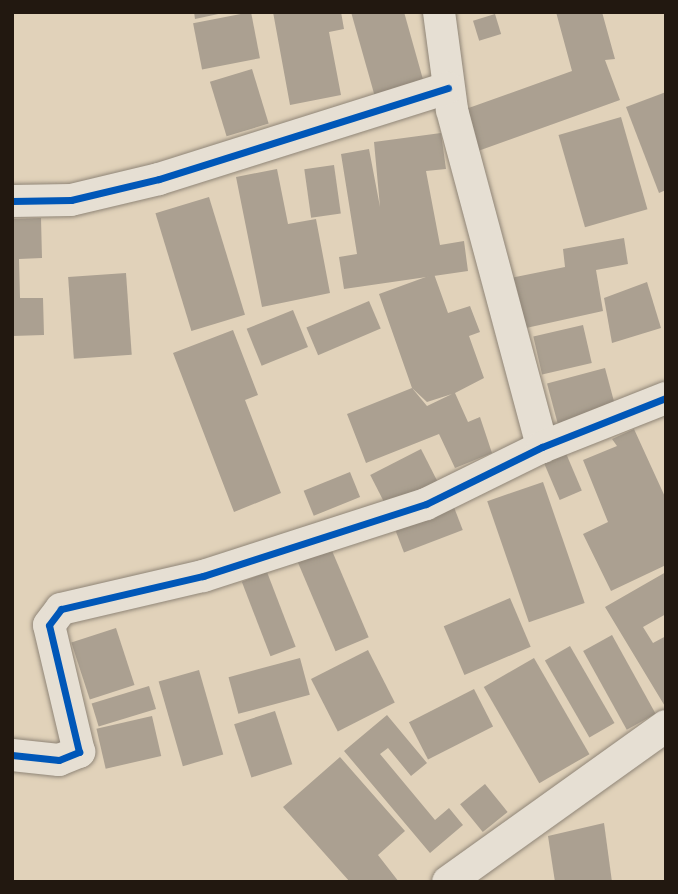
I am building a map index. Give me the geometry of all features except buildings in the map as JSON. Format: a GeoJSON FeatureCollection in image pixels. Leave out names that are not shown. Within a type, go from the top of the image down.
{"type":"FeatureCollection","features":[{"type":"Feature","properties":{"kind":"street"},"geometry":{"type":"LineString","coordinates":[[439,12],[448,89],[505,330],[542,447]]}},
{"type":"Feature","properties":{"kind":"street"},"geometry":{"type":"LineString","coordinates":[[12,201],[71,200],[159,179],[448,89]]}},
{"type":"Feature","properties":{"kind":"street"},"geometry":{"type":"LineString","coordinates":[[12,755],[59,760],[79,752],[49,625],[61,609],[203,576],[426,504],[542,447],[666,398]]}},
{"type":"Feature","properties":{"kind":"street"},"geometry":{"type":"LineString","coordinates":[[448,882],[666,726]]}},
{"type":"Feature","properties":{"kind":"cycle path"},"geometry":{"type":"LineString","coordinates":[[12,201],[71,200],[159,179],[448,88]]}},
{"type":"Feature","properties":{"kind":"cycle path"},"geometry":{"type":"LineString","coordinates":[[12,755],[59,760],[79,752],[49,625],[61,609],[203,576],[426,504],[542,447],[666,398]]}}]}
